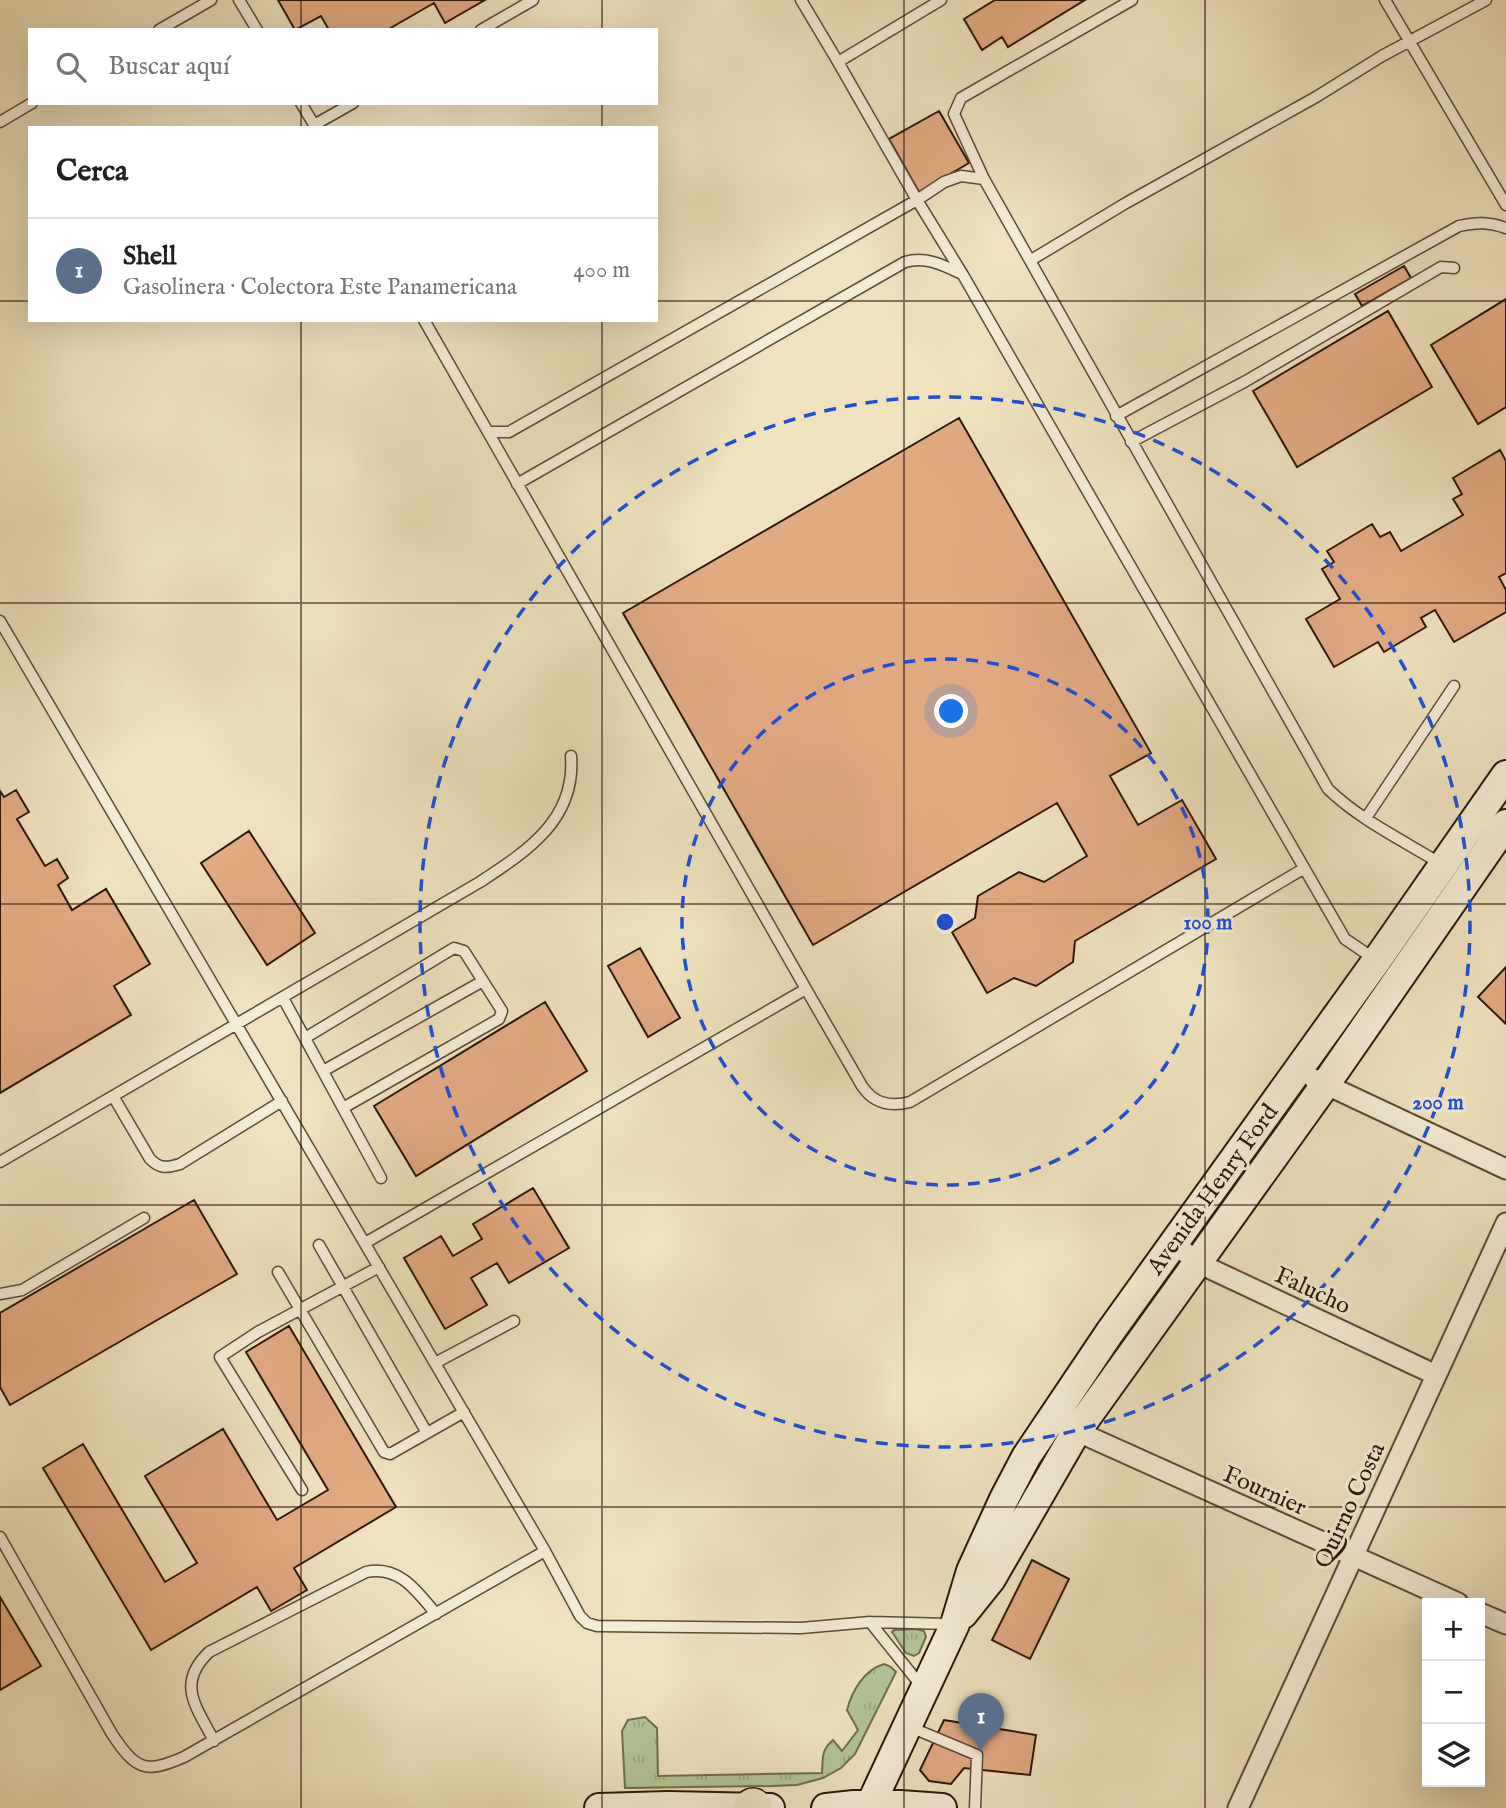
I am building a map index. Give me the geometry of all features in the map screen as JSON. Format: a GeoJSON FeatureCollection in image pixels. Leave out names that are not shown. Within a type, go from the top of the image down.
{"type":"FeatureCollection","features":[{"type":"Feature","properties":{"kind":"main road","name":"Avenida Henry Ford"},"geometry":{"type":"LineString","coordinates":[[871,1806],[954,1624],[971,1571],[1004,1499],[1027,1457],[1064,1425],[1198,1263],[1325,1085],[1443,865],[1506,775]]}},
{"type":"Feature","properties":{"kind":"main road","name":"Avenida Henry Ford"},"geometry":{"type":"LineString","coordinates":[[1064,1425],[1110,1332],[1297,1070],[1466,881],[1506,824]]}},
{"type":"Feature","properties":{"kind":"main road"},"geometry":{"type":"LineString","coordinates":[[599,1808],[759,1808]]}},
{"type":"Feature","properties":{"kind":"main road"},"geometry":{"type":"LineString","coordinates":[[826,1808],[942,1808]]}},
{"type":"Feature","properties":{"kind":"street"},"geometry":{"type":"LineString","coordinates":[[1297,1070],[1506,1170]]}},
{"type":"Feature","properties":{"kind":"street","name":"Quirno Costa"},"geometry":{"type":"LineString","coordinates":[[1238,1808],[1506,1223]]}},
{"type":"Feature","properties":{"kind":"street","name":"Falucho"},"geometry":{"type":"LineString","coordinates":[[1174,1243],[1198,1263],[1436,1375]]}},
{"type":"Feature","properties":{"kind":"street","name":"Fournier"},"geometry":{"type":"LineString","coordinates":[[1064,1425],[1447,1598]]}},
{"type":"Feature","properties":{"kind":"street"},"geometry":{"type":"LineString","coordinates":[[1485,1615],[1506,1624]]}},
{"type":"Feature","properties":{"kind":"lane"},"geometry":{"type":"LineString","coordinates":[[162,28],[211,0]]}},
{"type":"Feature","properties":{"kind":"lane"},"geometry":{"type":"LineString","coordinates":[[239,0],[256,28]]}},
{"type":"Feature","properties":{"kind":"lane"},"geometry":{"type":"LineString","coordinates":[[484,28],[533,0]]}},
{"type":"Feature","properties":{"kind":"lane"},"geometry":{"type":"LineString","coordinates":[[801,0],[963,275],[1345,939],[1388,968]]}},
{"type":"Feature","properties":{"kind":"lane"},"geometry":{"type":"LineString","coordinates":[[838,62],[941,0]]}},
{"type":"Feature","properties":{"kind":"lane"},"geometry":{"type":"LineString","coordinates":[[1132,0],[961,98],[954,114],[984,178],[1328,789],[1366,818],[1466,881]]}},
{"type":"Feature","properties":{"kind":"lane"},"geometry":{"type":"LineString","coordinates":[[1385,0],[1506,205]]}},
{"type":"Feature","properties":{"kind":"lane"},"geometry":{"type":"LineString","coordinates":[[1031,260],[1382,56],[1486,0]]}},
{"type":"Feature","properties":{"kind":"lane"},"geometry":{"type":"LineString","coordinates":[[0,122],[29,105]]}},
{"type":"Feature","properties":{"kind":"lane"},"geometry":{"type":"LineString","coordinates":[[302,105],[314,126]]}},
{"type":"Feature","properties":{"kind":"lane"},"geometry":{"type":"LineString","coordinates":[[317,126],[350,105]]}},
{"type":"Feature","properties":{"kind":"lane"},"geometry":{"type":"LineString","coordinates":[[488,432],[509,432],[917,200],[944,182],[961,176],[984,178]]}},
{"type":"Feature","properties":{"kind":"lane"},"geometry":{"type":"LineString","coordinates":[[1116,416],[1459,226],[1490,222],[1506,228]]}},
{"type":"Feature","properties":{"kind":"lane"},"geometry":{"type":"LineString","coordinates":[[517,484],[905,262],[916,259],[932,261],[963,275]]}},
{"type":"Feature","properties":{"kind":"lane"},"geometry":{"type":"LineString","coordinates":[[1131,442],[1246,381],[1441,267],[1454,268]]}},
{"type":"Feature","properties":{"kind":"lane"},"geometry":{"type":"LineString","coordinates":[[425,322],[806,989],[868,1095],[876,1101],[898,1105],[910,1102],[1303,869]]}},
{"type":"Feature","properties":{"kind":"lane"},"geometry":{"type":"LineString","coordinates":[[0,621],[379,1266],[580,1616],[587,1623],[597,1626],[801,1628],[870,1622],[954,1624]]}},
{"type":"Feature","properties":{"kind":"lane"},"geometry":{"type":"LineString","coordinates":[[1366,818],[1454,686]]}},
{"type":"Feature","properties":{"kind":"lane"},"geometry":{"type":"LineString","coordinates":[[0,1162],[480,882],[526,852],[559,814],[572,772],[570,756]]}},
{"type":"Feature","properties":{"kind":"lane"},"geometry":{"type":"LineString","coordinates":[[305,1038],[454,948],[464,951],[502,1011],[499,1019],[343,1108]]}},
{"type":"Feature","properties":{"kind":"lane"},"geometry":{"type":"LineString","coordinates":[[323,1071],[483,981]]}},
{"type":"Feature","properties":{"kind":"lane"},"geometry":{"type":"LineString","coordinates":[[365,1243],[806,989]]}},
{"type":"Feature","properties":{"kind":"lane"},"geometry":{"type":"LineString","coordinates":[[283,998],[381,1178]]}},
{"type":"Feature","properties":{"kind":"lane"},"geometry":{"type":"LineString","coordinates":[[113,1096],[150,1159],[166,1168],[180,1164],[282,1101]]}},
{"type":"Feature","properties":{"kind":"lane"},"geometry":{"type":"LineString","coordinates":[[0,1294],[22,1290],[144,1218]]}},
{"type":"Feature","properties":{"kind":"lane"},"geometry":{"type":"LineString","coordinates":[[319,1245],[427,1433]]}},
{"type":"Feature","properties":{"kind":"lane"},"geometry":{"type":"LineString","coordinates":[[302,1490],[220,1357],[258,1332],[379,1266]]}},
{"type":"Feature","properties":{"kind":"lane"},"geometry":{"type":"LineString","coordinates":[[278,1272],[384,1452],[390,1454],[464,1412]]}},
{"type":"Feature","properties":{"kind":"lane"},"geometry":{"type":"LineString","coordinates":[[435,1363],[514,1321]]}},
{"type":"Feature","properties":{"kind":"lane"},"geometry":{"type":"LineString","coordinates":[[0,1537],[112,1734],[126,1755],[150,1768],[161,1767],[184,1758],[545,1551]]}},
{"type":"Feature","properties":{"kind":"lane"},"geometry":{"type":"LineString","coordinates":[[214,1741],[192,1699],[190,1687],[197,1664],[209,1652],[366,1572],[377,1570],[396,1574],[412,1586],[436,1614]]}},
{"type":"Feature","properties":{"kind":"lane"},"geometry":{"type":"LineString","coordinates":[[870,1622],[923,1689]]}},
{"type":"Feature","properties":{"kind":"lane"},"geometry":{"type":"LineString","coordinates":[[906,1726],[977,1755],[975,1808]]}},
{"type":"Feature","properties":{"kind":"green space"},"geometry":{"type":"Polygon","coordinates":[[[916,1629],[924,1631],[926,1637],[919,1653],[914,1656],[906,1653],[892,1632],[916,1629]]]}},
{"type":"Feature","properties":{"kind":"green space"},"geometry":{"type":"Polygon","coordinates":[[[884,1664],[896,1672],[855,1754],[841,1768],[823,1778],[797,1785],[625,1788],[622,1731],[628,1720],[645,1717],[657,1728],[658,1776],[822,1773],[826,1747],[833,1740],[842,1751],[858,1730],[847,1710],[852,1696],[870,1671],[884,1664]]]}},
{"type":"Feature","properties":{"kind":"building"},"geometry":{"type":"Polygon","coordinates":[[[278,0],[485,0],[445,23],[434,3],[390,28],[328,28],[321,16],[294,28],[278,0]]]}},
{"type":"Feature","properties":{"kind":"building"},"geometry":{"type":"Polygon","coordinates":[[[995,0],[1085,0],[1008,47],[1002,37],[982,50],[964,19],[995,0]]]}},
{"type":"Feature","properties":{"kind":"building"},"geometry":{"type":"Polygon","coordinates":[[[939,111],[969,163],[919,192],[889,139],[939,111]]]}},
{"type":"Feature","properties":{"kind":"building"},"geometry":{"type":"Polygon","coordinates":[[[1404,266],[1411,278],[1362,306],[1355,294],[1404,266]]]}},
{"type":"Feature","properties":{"kind":"building"},"geometry":{"type":"Polygon","coordinates":[[[1506,299],[1506,407],[1478,424],[1431,345],[1506,299]]]}},
{"type":"Feature","properties":{"kind":"building"},"geometry":{"type":"Polygon","coordinates":[[[1388,311],[1432,387],[1297,467],[1253,391],[1388,311]]]}},
{"type":"Feature","properties":{"kind":"building"},"geometry":{"type":"Polygon","coordinates":[[[959,418],[1151,753],[1110,776],[1138,825],[1182,800],[1216,859],[1075,941],[1073,962],[1036,986],[1014,978],[987,993],[952,932],[975,918],[978,896],[1019,872],[1044,882],[1087,856],[1057,803],[813,945],[623,613],[959,418]]]}},
{"type":"Feature","properties":{"kind":"building"},"geometry":{"type":"Polygon","coordinates":[[[1500,450],[1506,461],[1506,573],[1499,577],[1506,590],[1506,612],[1454,642],[1435,610],[1421,618],[1426,627],[1384,652],[1378,642],[1334,667],[1306,619],[1340,599],[1322,569],[1334,562],[1327,551],[1372,524],[1380,537],[1390,532],[1401,551],[1463,515],[1453,499],[1462,494],[1453,478],[1500,450]]]}},
{"type":"Feature","properties":{"kind":"building"},"geometry":{"type":"Polygon","coordinates":[[[16,790],[29,812],[17,819],[45,866],[57,859],[68,878],[58,885],[72,910],[106,889],[150,964],[114,986],[131,1015],[0,1093],[0,791],[4,797],[16,790]]]}},
{"type":"Feature","properties":{"kind":"building"},"geometry":{"type":"Polygon","coordinates":[[[249,831],[315,933],[267,965],[201,863],[249,831]]]}},
{"type":"Feature","properties":{"kind":"building"},"geometry":{"type":"Polygon","coordinates":[[[640,948],[680,1018],[648,1037],[608,966],[640,948]]]}},
{"type":"Feature","properties":{"kind":"building"},"geometry":{"type":"Polygon","coordinates":[[[1506,967],[1506,1024],[1478,997],[1506,967]]]}},
{"type":"Feature","properties":{"kind":"building"},"geometry":{"type":"Polygon","coordinates":[[[545,1002],[587,1071],[416,1176],[374,1106],[545,1002]]]}},
{"type":"Feature","properties":{"kind":"building"},"geometry":{"type":"Polygon","coordinates":[[[533,1188],[569,1248],[509,1283],[497,1263],[471,1278],[487,1305],[445,1329],[404,1258],[441,1236],[453,1256],[482,1239],[473,1224],[533,1188]]]}},
{"type":"Feature","properties":{"kind":"building"},"geometry":{"type":"Polygon","coordinates":[[[194,1200],[237,1274],[10,1405],[0,1387],[0,1313],[194,1200]]]}},
{"type":"Feature","properties":{"kind":"building"},"geometry":{"type":"Polygon","coordinates":[[[289,1326],[396,1507],[294,1568],[307,1590],[271,1611],[257,1587],[151,1650],[43,1468],[83,1444],[165,1582],[197,1563],[145,1476],[223,1429],[277,1520],[328,1490],[246,1352],[289,1326]]]}},
{"type":"Feature","properties":{"kind":"building"},"geometry":{"type":"Polygon","coordinates":[[[1032,1560],[1069,1579],[1030,1659],[992,1640],[1032,1560]]]}},
{"type":"Feature","properties":{"kind":"building"},"geometry":{"type":"Polygon","coordinates":[[[0,1597],[41,1666],[0,1690],[0,1597]]]}},
{"type":"Feature","properties":{"kind":"building"},"geometry":{"type":"Polygon","coordinates":[[[944,1720],[1036,1735],[1030,1775],[964,1768],[951,1784],[929,1781],[920,1770],[944,1720]]]}},
{"type":"Feature","properties":{"kind":"place","name":"Shell"},"geometry":{"type":"Point","coordinates":[981,1751]}}]}
